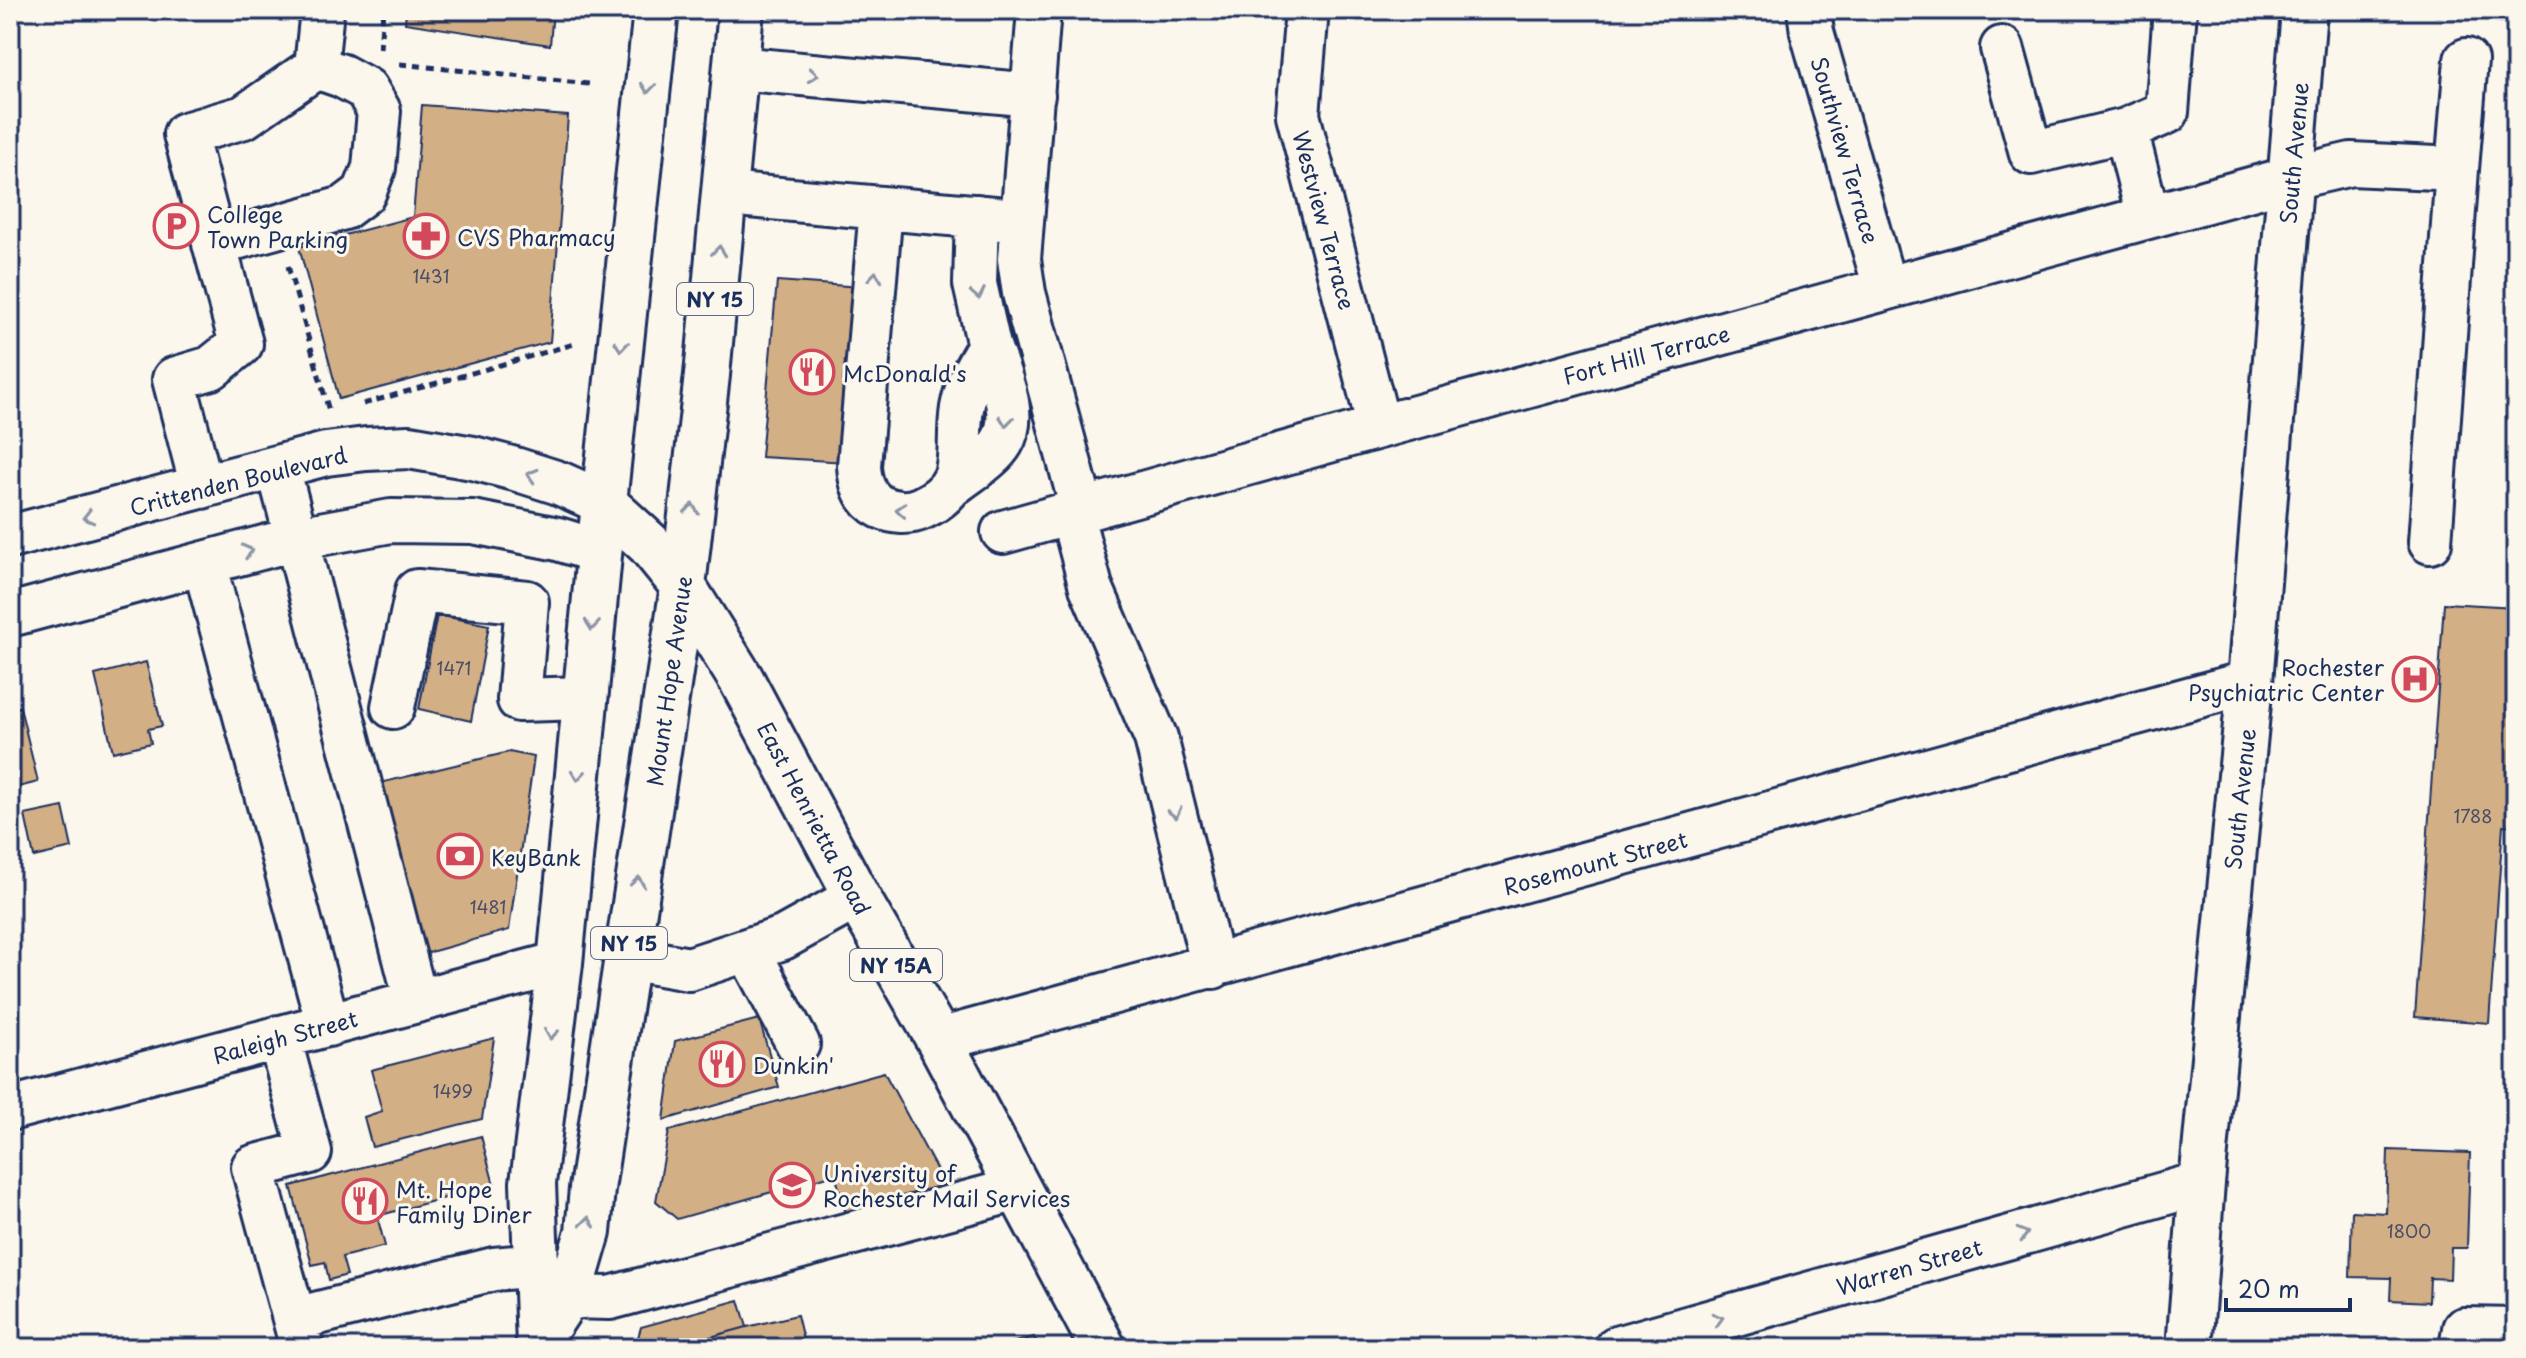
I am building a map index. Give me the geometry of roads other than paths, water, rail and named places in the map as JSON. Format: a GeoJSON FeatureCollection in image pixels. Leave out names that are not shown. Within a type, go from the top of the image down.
{"type":"FeatureCollection","features":[{"type":"Feature","properties":{"kind":"main road","name":"Mount Hope Avenue"},"geometry":{"type":"LineString","coordinates":[[540,1343],[533,1183],[560,963],[656,10]]}},
{"type":"Feature","properties":{"kind":"main road","name":"Mount Hope Avenue"},"geometry":{"type":"LineString","coordinates":[[540,1343],[567,1297],[588,1232],[683,586],[707,375],[741,10]]}},
{"type":"Feature","properties":{"kind":"main road","name":"South Avenue"},"geometry":{"type":"LineString","coordinates":[[2189,1348],[2250,682],[2304,10]]}},
{"type":"Feature","properties":{"kind":"main road","name":"East Henrietta Road"},"geometry":{"type":"LineString","coordinates":[[604,503],[649,544],[683,586],[741,679],[1103,1348]]}},
{"type":"Feature","properties":{"kind":"main road"},"geometry":{"type":"LineString","coordinates":[[600,552],[683,586]]}},
{"type":"Feature","properties":{"kind":"street"},"geometry":{"type":"LineString","coordinates":[[202,487],[174,379],[211,368],[241,344],[185,134],[244,117],[316,67],[322,10]]}},
{"type":"Feature","properties":{"kind":"street"},"geometry":{"type":"LineString","coordinates":[[1039,10],[1019,259],[1024,293],[1077,511],[1091,587],[1156,738],[1213,967]]}},
{"type":"Feature","properties":{"kind":"street","name":"Westview Terrace"},"geometry":{"type":"LineString","coordinates":[[1307,10],[1298,115],[1379,427]]}},
{"type":"Feature","properties":{"kind":"street","name":"Southview Terrace"},"geometry":{"type":"LineString","coordinates":[[1809,10],[1812,32],[1885,288]]}},
{"type":"Feature","properties":{"kind":"street"},"geometry":{"type":"LineString","coordinates":[[2002,48],[2031,153],[2126,130],[2167,112],[2175,10]]}},
{"type":"Feature","properties":{"kind":"street"},"geometry":{"type":"LineString","coordinates":[[2430,542],[2466,60]]}},
{"type":"Feature","properties":{"kind":"street"},"geometry":{"type":"LineString","coordinates":[[214,244],[344,208],[364,193],[374,168],[379,111],[366,89],[316,67]]}},
{"type":"Feature","properties":{"kind":"street"},"geometry":{"type":"LineString","coordinates":[[735,68],[1033,95]]}},
{"type":"Feature","properties":{"kind":"street"},"geometry":{"type":"LineString","coordinates":[[2126,130],[2148,216]]}},
{"type":"Feature","properties":{"kind":"street","name":"Fort Hill Terrace"},"geometry":{"type":"LineString","coordinates":[[1003,532],[2291,178],[2351,164],[2457,169]]}},
{"type":"Feature","properties":{"kind":"street"},"geometry":{"type":"LineString","coordinates":[[725,194],[1023,220]]}},
{"type":"Feature","properties":{"kind":"street"},"geometry":{"type":"LineString","coordinates":[[881,208],[860,477],[866,494],[877,506],[894,511],[913,512],[931,504],[955,483],[965,396],[968,384],[989,346],[975,284],[977,216]]}},
{"type":"Feature","properties":{"kind":"street","name":"Crittenden Boulevard"},"geometry":{"type":"LineString","coordinates":[[10,537],[326,454],[366,449],[409,447],[473,458],[559,483],[604,503]]}},
{"type":"Feature","properties":{"kind":"street"},"geometry":{"type":"LineString","coordinates":[[278,467],[416,1001]]}},
{"type":"Feature","properties":{"kind":"street"},"geometry":{"type":"LineString","coordinates":[[10,615],[298,538],[391,521],[473,522],[517,529],[600,552]]}},
{"type":"Feature","properties":{"kind":"street"},"geometry":{"type":"LineString","coordinates":[[204,563],[328,1025]]}},
{"type":"Feature","properties":{"kind":"street"},"geometry":{"type":"LineString","coordinates":[[393,707],[417,591],[527,602],[519,700],[585,698]]}},
{"type":"Feature","properties":{"kind":"street","name":"Rosemount Street"},"geometry":{"type":"LineString","coordinates":[[939,1040],[2250,682]]}},
{"type":"Feature","properties":{"kind":"street"},"geometry":{"type":"LineString","coordinates":[[627,958],[689,969],[783,938],[857,897]]}},
{"type":"Feature","properties":{"kind":"street"},"geometry":{"type":"LineString","coordinates":[[748,950],[798,1044]]}},
{"type":"Feature","properties":{"kind":"street","name":"Raleigh Street"},"geometry":{"type":"LineString","coordinates":[[10,1109],[560,963]]}},
{"type":"Feature","properties":{"kind":"street"},"geometry":{"type":"LineString","coordinates":[[279,1037],[310,1152],[253,1167],[299,1334],[494,1269],[537,1265]]}},
{"type":"Feature","properties":{"kind":"street","name":"Warren Street"},"geometry":{"type":"LineString","coordinates":[[1616,1348],[2202,1183]]}},
{"type":"Feature","properties":{"kind":"street"},"geometry":{"type":"LineString","coordinates":[[567,1297],[610,1298],[1018,1189]]}},
{"type":"Feature","properties":{"kind":"street"},"geometry":{"type":"LineString","coordinates":[[2461,1348],[2464,1329],[2516,1330]]}},
{"type":"Feature","properties":{"kind":"place","name":"College Town Parking"},"geometry":{"type":"Point","coordinates":[176,226]}},
{"type":"Feature","properties":{"kind":"place","name":"CVS Pharmacy"},"geometry":{"type":"Point","coordinates":[426,236]}},
{"type":"Feature","properties":{"kind":"place","name":"McDonald's"},"geometry":{"type":"Point","coordinates":[812,372]}},
{"type":"Feature","properties":{"kind":"place","name":"Rochester Psychiatric Center"},"geometry":{"type":"Point","coordinates":[2415,679]}},
{"type":"Feature","properties":{"kind":"place","name":"KeyBank"},"geometry":{"type":"Point","coordinates":[460,856]}},
{"type":"Feature","properties":{"kind":"place","name":"Dunkin'"},"geometry":{"type":"Point","coordinates":[722,1064]}},
{"type":"Feature","properties":{"kind":"place","name":"University of Rochester Mail Services"},"geometry":{"type":"Point","coordinates":[792,1185]}},
{"type":"Feature","properties":{"kind":"place","name":"Mt. Hope Family Diner"},"geometry":{"type":"Point","coordinates":[365,1201]}}]}
